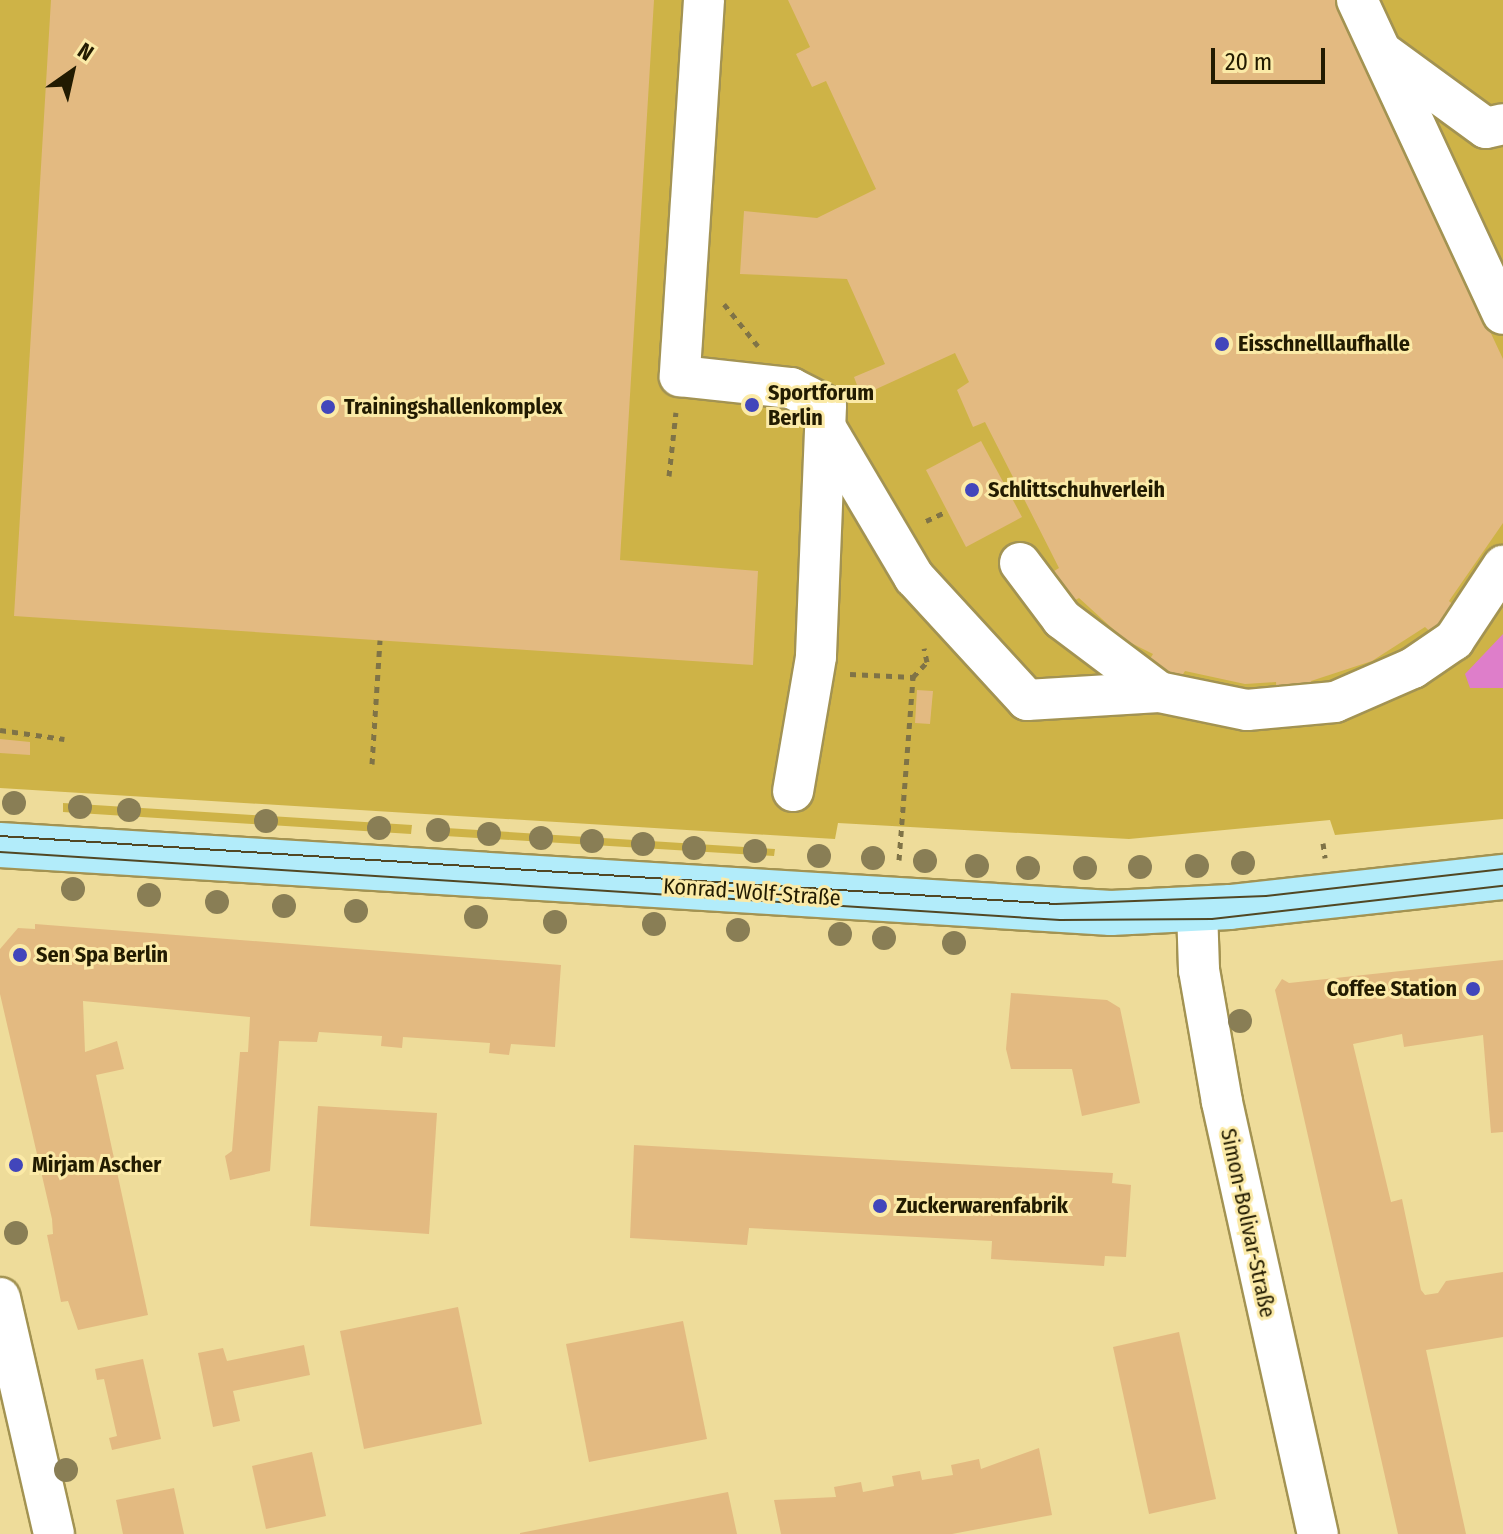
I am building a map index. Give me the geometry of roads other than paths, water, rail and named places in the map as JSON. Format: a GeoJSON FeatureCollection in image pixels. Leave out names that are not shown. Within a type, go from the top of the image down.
{"type":"FeatureCollection","features":[{"type":"Feature","properties":{"kind":"main road","name":"Konrad-Wolf-Straße"},"geometry":{"type":"LineString","coordinates":[[0,845],[1111,913],[1197,909],[1503,877]]}},
{"type":"Feature","properties":{"kind":"street"},"geometry":{"type":"LineString","coordinates":[[704,0],[680,376],[791,388],[826,406],[813,672],[793,791]]}},
{"type":"Feature","properties":{"kind":"street"},"geometry":{"type":"LineString","coordinates":[[1357,0],[1503,314]]}},
{"type":"Feature","properties":{"kind":"street"},"geometry":{"type":"LineString","coordinates":[[1380,50],[1486,128],[1503,124]]}},
{"type":"Feature","properties":{"kind":"street"},"geometry":{"type":"LineString","coordinates":[[827,430],[914,577],[1027,700],[1159,692],[1247,710],[1335,702],[1413,668],[1454,640],[1503,566]]}},
{"type":"Feature","properties":{"kind":"street"},"geometry":{"type":"LineString","coordinates":[[1020,563],[1062,619],[1159,692]]}},
{"type":"Feature","properties":{"kind":"street","name":"Simon-Bolivar-Straße"},"geometry":{"type":"LineString","coordinates":[[1197,909],[1199,970],[1222,1102],[1318,1534]]}},
{"type":"Feature","properties":{"kind":"street"},"geometry":{"type":"LineString","coordinates":[[0,1298],[54,1534]]}},
{"type":"Feature","properties":{"kind":"tram line"},"geometry":{"type":"LineString","coordinates":[[0,836],[1056,904],[1266,896],[1503,869]]}},
{"type":"Feature","properties":{"kind":"tram line"},"geometry":{"type":"LineString","coordinates":[[0,852],[1060,920],[1212,919],[1503,886]]}},
{"type":"Feature","properties":{"kind":"place","name":"Eisschnelllaufhalle"},"geometry":{"type":"Point","coordinates":[1222,344]}},
{"type":"Feature","properties":{"kind":"place","name":"Sportforum Berlin"},"geometry":{"type":"Point","coordinates":[752,405]}},
{"type":"Feature","properties":{"kind":"place","name":"Trainingshallenkomplex"},"geometry":{"type":"Point","coordinates":[328,407]}},
{"type":"Feature","properties":{"kind":"place","name":"Schlittschuhverleih"},"geometry":{"type":"Point","coordinates":[972,490]}},
{"type":"Feature","properties":{"kind":"place","name":"Sen Spa Berlin"},"geometry":{"type":"Point","coordinates":[20,955]}},
{"type":"Feature","properties":{"kind":"place","name":"Coffee Station"},"geometry":{"type":"Point","coordinates":[1473,989]}},
{"type":"Feature","properties":{"kind":"place","name":"Mirjam Ascher"},"geometry":{"type":"Point","coordinates":[16,1165]}},
{"type":"Feature","properties":{"kind":"place","name":"Zuckerwarenfabrik"},"geometry":{"type":"Point","coordinates":[880,1206]}}]}
